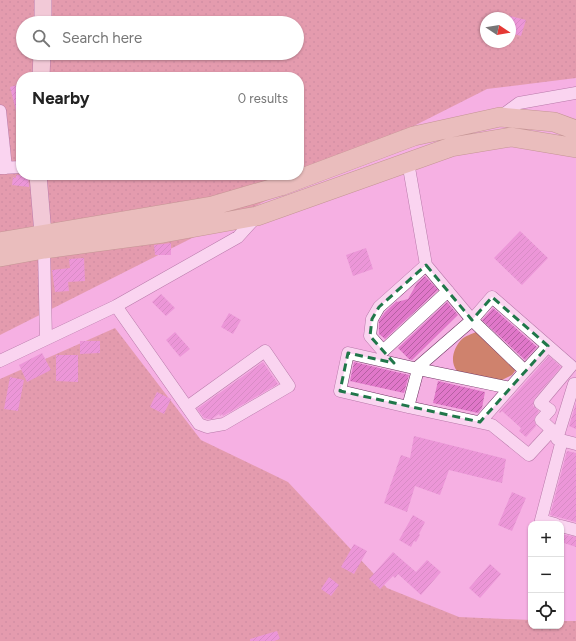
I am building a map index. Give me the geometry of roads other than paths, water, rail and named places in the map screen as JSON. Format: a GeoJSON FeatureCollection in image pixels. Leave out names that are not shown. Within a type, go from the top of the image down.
{"type":"FeatureCollection","features":[{"type":"Feature","properties":{"kind":"main road"},"geometry":{"type":"LineString","coordinates":[[304,177],[414,136],[500,117],[554,122],[576,130]]}},
{"type":"Feature","properties":{"kind":"main road"},"geometry":{"type":"LineString","coordinates":[[0,242],[43,242],[163,232],[257,216],[450,147],[511,137],[576,148]]}},
{"type":"Feature","properties":{"kind":"main road"},"geometry":{"type":"LineString","coordinates":[[0,257],[43,242],[212,206],[297,180]]}},
{"type":"Feature","properties":{"kind":"street"},"geometry":{"type":"LineString","coordinates":[[43,0],[43,16]]}},
{"type":"Feature","properties":{"kind":"street"},"geometry":{"type":"LineString","coordinates":[[41,72],[42,60]]}},
{"type":"Feature","properties":{"kind":"street"},"geometry":{"type":"LineString","coordinates":[[500,117],[519,103],[576,93]]}},
{"type":"Feature","properties":{"kind":"street"},"geometry":{"type":"LineString","coordinates":[[0,111],[3,168],[16,167]]}},
{"type":"Feature","properties":{"kind":"street"},"geometry":{"type":"LineString","coordinates":[[408,162],[426,265],[472,320],[525,371]]}},
{"type":"Feature","properties":{"kind":"street"},"geometry":{"type":"LineString","coordinates":[[38,180],[43,242],[46,340]]}},
{"type":"Feature","properties":{"kind":"street"},"geometry":{"type":"LineString","coordinates":[[0,361],[116,306],[238,237],[257,216]]}},
{"type":"Feature","properties":{"kind":"street"},"geometry":{"type":"LineString","coordinates":[[382,356],[370,336],[372,320],[379,307],[426,265]]}},
{"type":"Feature","properties":{"kind":"street"},"geometry":{"type":"LineString","coordinates":[[382,356],[448,291]]}},
{"type":"Feature","properties":{"kind":"street"},"geometry":{"type":"LineString","coordinates":[[408,407],[418,369],[418,366],[472,320],[492,297],[571,366],[540,403],[550,410],[541,420],[552,430],[528,455],[492,425],[408,407],[340,391],[348,353],[382,356],[418,369],[510,388]]}},
{"type":"Feature","properties":{"kind":"street"},"geometry":{"type":"LineString","coordinates":[[116,306],[187,407],[200,424],[207,427],[224,424],[289,386],[265,351],[187,407]]}},
{"type":"Feature","properties":{"kind":"street"},"geometry":{"type":"LineString","coordinates":[[480,422],[548,346]]}},
{"type":"Feature","properties":{"kind":"street"},"geometry":{"type":"LineString","coordinates":[[576,384],[574,384],[558,439],[576,444]]}},
{"type":"Feature","properties":{"kind":"street"},"geometry":{"type":"LineString","coordinates":[[544,521],[541,520],[562,440]]}},
{"type":"Feature","properties":{"kind":"street"},"geometry":{"type":"LineString","coordinates":[[564,527],[576,530]]}}]}
